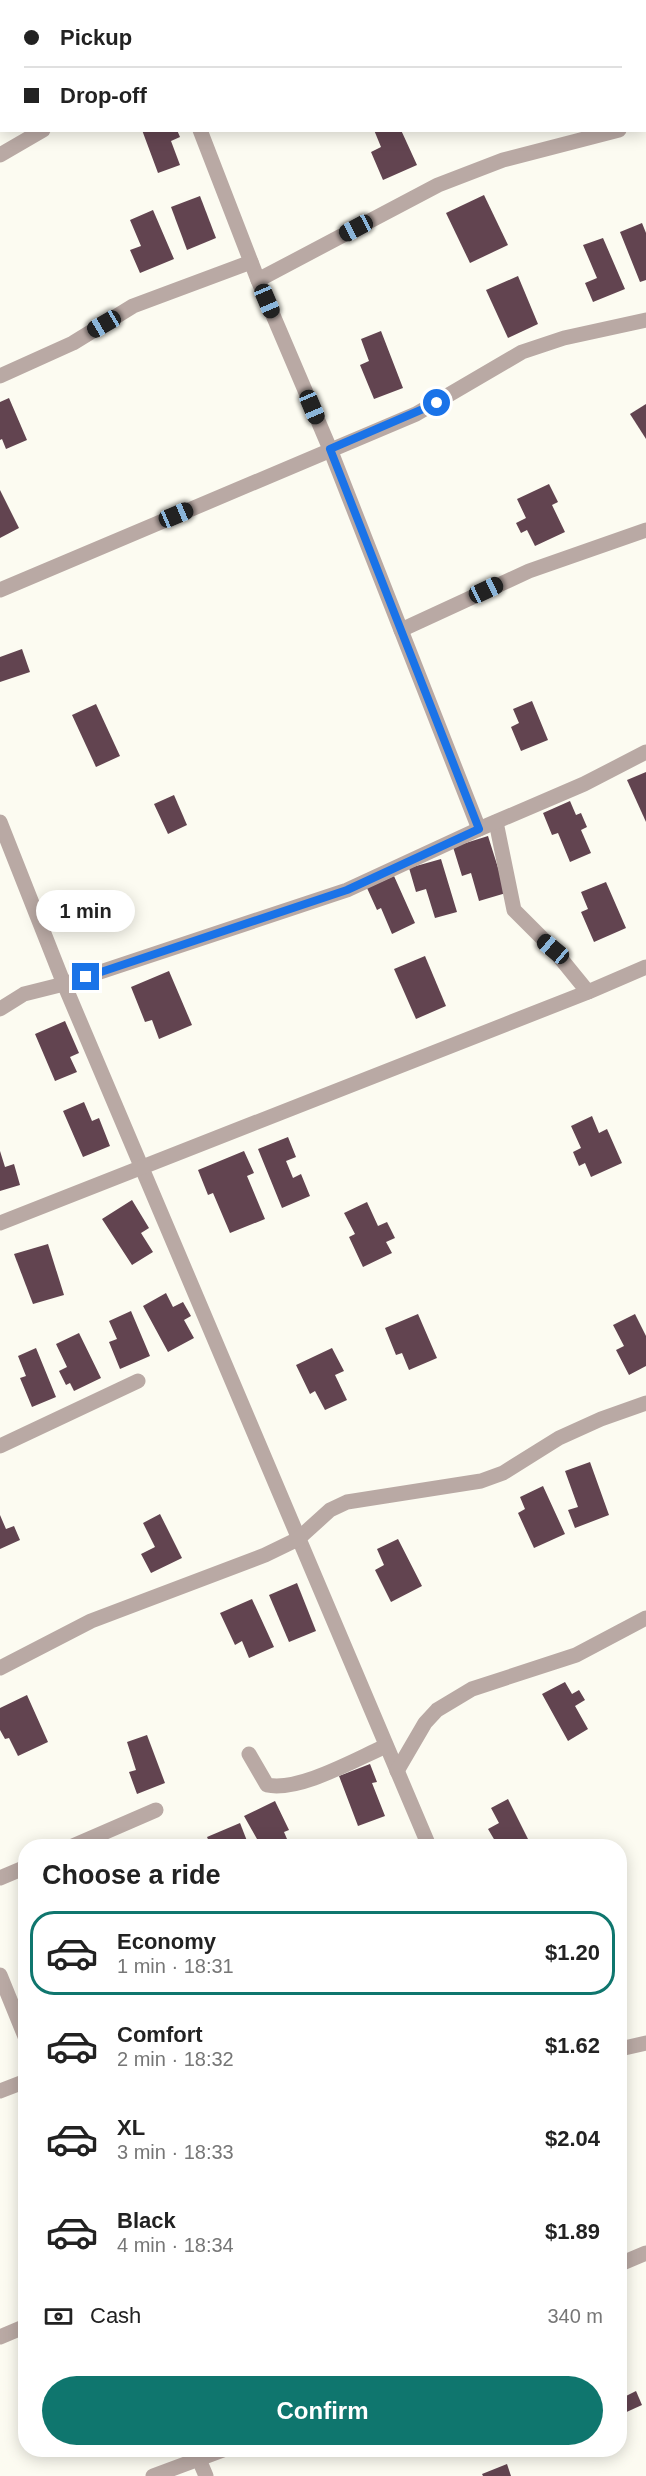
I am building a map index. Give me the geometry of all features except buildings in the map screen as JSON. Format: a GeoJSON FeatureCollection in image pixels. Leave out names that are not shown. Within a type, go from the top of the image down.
{"type":"FeatureCollection","features":[{"type":"Feature","properties":{"kind":"street"},"geometry":{"type":"LineString","coordinates":[[0,155],[40,132]]}},
{"type":"Feature","properties":{"kind":"street"},"geometry":{"type":"LineString","coordinates":[[201,132],[258,280],[330,449],[479,829]]}},
{"type":"Feature","properties":{"kind":"street"},"geometry":{"type":"LineString","coordinates":[[258,280],[438,185],[568,136],[602,132]]}},
{"type":"Feature","properties":{"kind":"street"},"geometry":{"type":"LineString","coordinates":[[0,376],[73,343],[133,306],[251,262]]}},
{"type":"Feature","properties":{"kind":"street"},"geometry":{"type":"LineString","coordinates":[[0,590],[416,414],[522,352],[564,338],[646,320]]}},
{"type":"Feature","properties":{"kind":"street"},"geometry":{"type":"LineString","coordinates":[[401,630],[529,571],[646,530]]}},
{"type":"Feature","properties":{"kind":"street"},"geometry":{"type":"LineString","coordinates":[[0,1009],[24,994],[64,984],[347,890],[584,784],[646,752]]}},
{"type":"Feature","properties":{"kind":"street"},"geometry":{"type":"LineString","coordinates":[[0,822],[64,984],[426,1839]]}},
{"type":"Feature","properties":{"kind":"street"},"geometry":{"type":"LineString","coordinates":[[496,822],[514,910],[553,949],[588,992]]}},
{"type":"Feature","properties":{"kind":"street"},"geometry":{"type":"LineString","coordinates":[[0,1223],[588,992],[646,967]]}},
{"type":"Feature","properties":{"kind":"street"},"geometry":{"type":"LineString","coordinates":[[0,1446],[138,1382]]}},
{"type":"Feature","properties":{"kind":"street"},"geometry":{"type":"LineString","coordinates":[[0,1668],[91,1621],[265,1555],[298,1539],[330,1510],[347,1502],[482,1481],[503,1473],[559,1438],[601,1419],[646,1403]]}},
{"type":"Feature","properties":{"kind":"street"},"geometry":{"type":"LineString","coordinates":[[397,1771],[425,1723],[437,1710],[472,1689],[576,1655],[646,1618]]}},
{"type":"Feature","properties":{"kind":"street"},"geometry":{"type":"LineString","coordinates":[[249,1754],[267,1785],[280,1786],[317,1776],[386,1746]]}},
{"type":"Feature","properties":{"kind":"street"},"geometry":{"type":"LineString","coordinates":[[89,1839],[156,1810]]}},
{"type":"Feature","properties":{"kind":"street"},"geometry":{"type":"LineString","coordinates":[[0,1878],[18,1870]]}},
{"type":"Feature","properties":{"kind":"street"},"geometry":{"type":"LineString","coordinates":[[0,1975],[18,2019]]}},
{"type":"Feature","properties":{"kind":"street"},"geometry":{"type":"LineString","coordinates":[[627,2047],[646,2043]]}},
{"type":"Feature","properties":{"kind":"street"},"geometry":{"type":"LineString","coordinates":[[0,2091],[18,2084]]}},
{"type":"Feature","properties":{"kind":"street"},"geometry":{"type":"LineString","coordinates":[[627,2261],[646,2253]]}},
{"type":"Feature","properties":{"kind":"street"},"geometry":{"type":"LineString","coordinates":[[0,2337],[18,2329]]}},
{"type":"Feature","properties":{"kind":"street"},"geometry":{"type":"LineString","coordinates":[[153,2476],[191,2457]]}},
{"type":"Feature","properties":{"kind":"street"},"geometry":{"type":"LineString","coordinates":[[198,2457],[206,2476]]}},
{"type":"Feature","properties":{"kind":"route"},"geometry":{"type":"LineString","coordinates":[[86,977],[347,890],[479,829],[330,449],[416,414],[437,403]]}}]}
